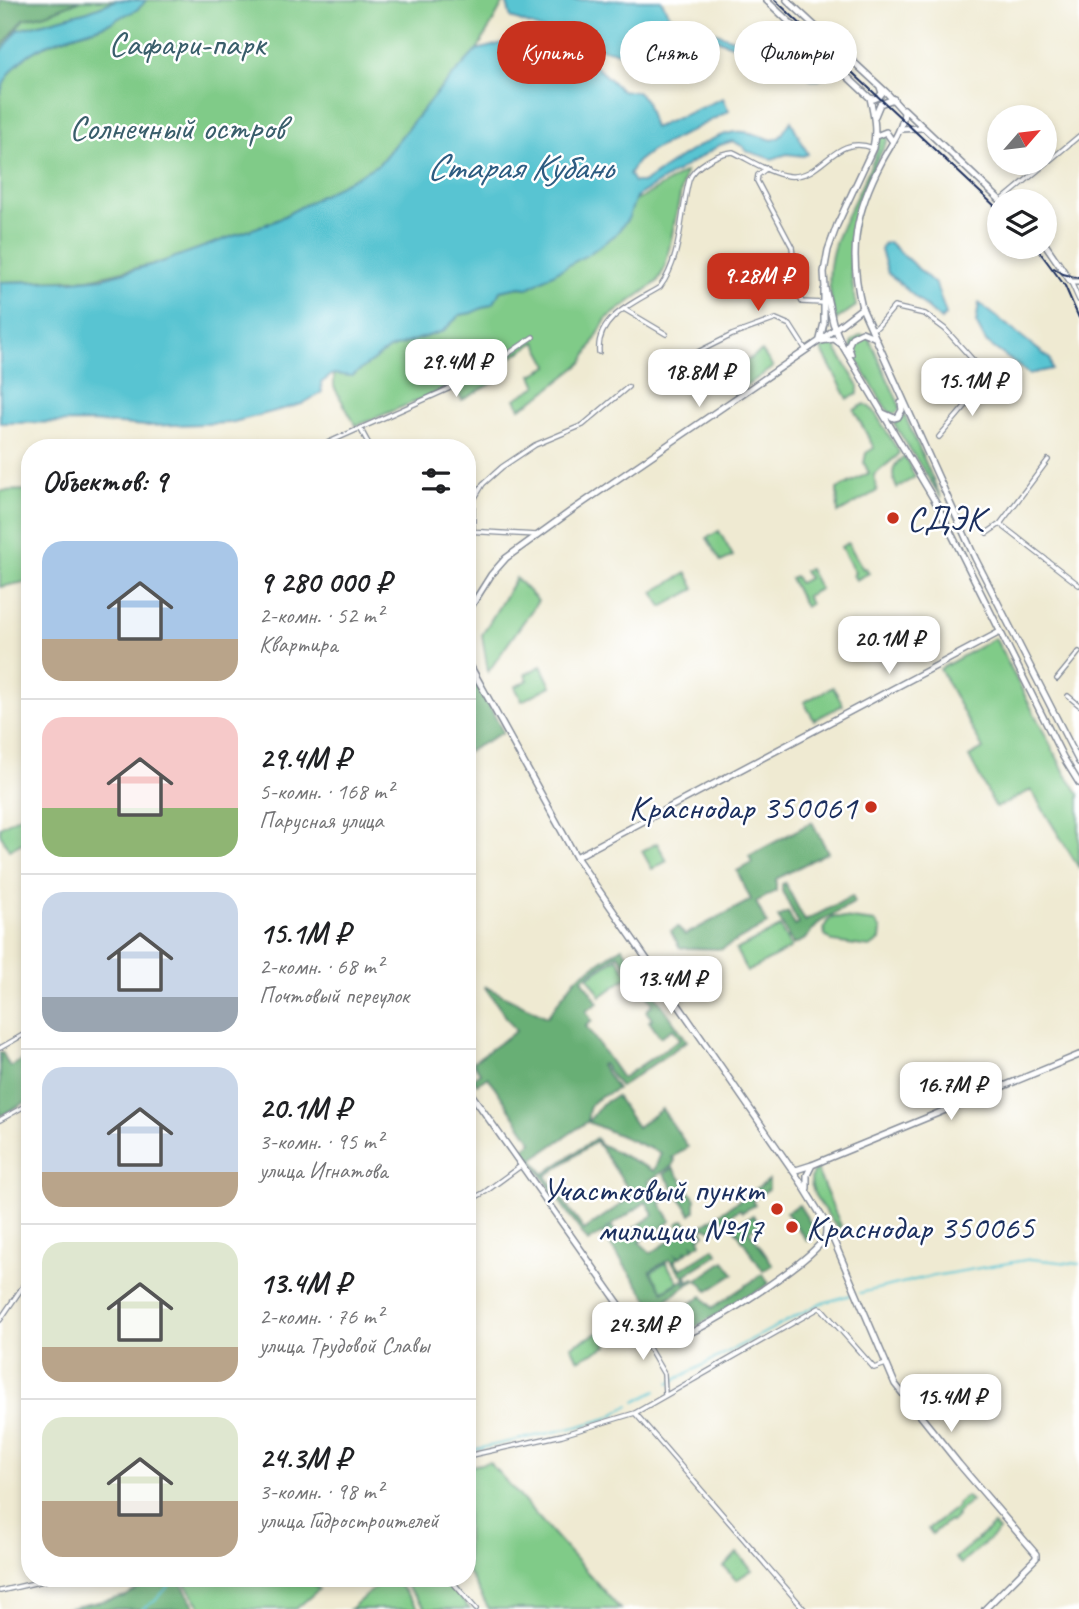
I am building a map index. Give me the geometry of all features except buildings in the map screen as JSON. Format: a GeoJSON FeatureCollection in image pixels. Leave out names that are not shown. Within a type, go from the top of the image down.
{"type":"FeatureCollection","features":[{"type":"Feature","properties":{"kind":"street"},"geometry":{"type":"LineString","coordinates":[[766,0],[870,98],[875,119],[876,136],[873,148],[837,225],[824,272],[835,330],[936,503],[1063,757],[1079,783]]}},
{"type":"Feature","properties":{"kind":"street"},"geometry":{"type":"LineString","coordinates":[[787,0],[988,189]]}},
{"type":"Feature","properties":{"kind":"street"},"geometry":{"type":"LineString","coordinates":[[870,98],[880,96],[880,86]]}},
{"type":"Feature","properties":{"kind":"street"},"geometry":{"type":"LineString","coordinates":[[875,119],[880,104],[894,99]]}},
{"type":"Feature","properties":{"kind":"street"},"geometry":{"type":"LineString","coordinates":[[901,106],[904,116],[900,129],[873,179],[861,206],[856,228],[855,265],[862,308],[975,558],[1079,762]]}},
{"type":"Feature","properties":{"kind":"street"},"geometry":{"type":"LineString","coordinates":[[900,129],[923,128]]}},
{"type":"Feature","properties":{"kind":"street"},"geometry":{"type":"LineString","coordinates":[[876,136],[886,132],[892,142]]}},
{"type":"Feature","properties":{"kind":"street"},"geometry":{"type":"LineString","coordinates":[[1015,189],[1079,136]]}},
{"type":"Feature","properties":{"kind":"street"},"geometry":{"type":"LineString","coordinates":[[598,352],[605,326],[611,317],[660,287],[670,272],[691,174],[703,164],[733,152],[780,174],[802,176],[840,149],[860,144],[873,148]]}},
{"type":"Feature","properties":{"kind":"street"},"geometry":{"type":"LineString","coordinates":[[766,168],[758,175],[757,181],[792,247],[797,291],[802,302],[823,303]]}},
{"type":"Feature","properties":{"kind":"street"},"geometry":{"type":"LineString","coordinates":[[1055,259],[1079,300]]}},
{"type":"Feature","properties":{"kind":"street"},"geometry":{"type":"LineString","coordinates":[[1071,282],[1079,282]]}},
{"type":"Feature","properties":{"kind":"street"},"geometry":{"type":"LineString","coordinates":[[818,342],[824,323],[825,288]]}},
{"type":"Feature","properties":{"kind":"street"},"geometry":{"type":"LineString","coordinates":[[870,330],[877,327],[894,307],[925,314],[945,329],[981,369],[985,383],[939,437]]}},
{"type":"Feature","properties":{"kind":"street"},"geometry":{"type":"LineString","coordinates":[[476,599],[506,558],[818,342],[862,308]]}},
{"type":"Feature","properties":{"kind":"street"},"geometry":{"type":"LineString","coordinates":[[624,309],[666,334]]}},
{"type":"Feature","properties":{"kind":"street"},"geometry":{"type":"LineString","coordinates":[[698,352],[732,335],[776,320],[790,325],[806,350]]}},
{"type":"Feature","properties":{"kind":"street"},"geometry":{"type":"LineString","coordinates":[[857,370],[849,342],[852,337],[862,332],[874,337]]}},
{"type":"Feature","properties":{"kind":"street"},"geometry":{"type":"LineString","coordinates":[[335,439],[449,389],[533,337]]}},
{"type":"Feature","properties":{"kind":"street"},"geometry":{"type":"LineString","coordinates":[[818,342],[834,339],[842,345]]}},
{"type":"Feature","properties":{"kind":"street"},"geometry":{"type":"LineString","coordinates":[[476,492],[502,467],[535,445],[583,425],[628,387]]}},
{"type":"Feature","properties":{"kind":"street"},"geometry":{"type":"LineString","coordinates":[[883,413],[894,418],[901,414],[899,392]]}},
{"type":"Feature","properties":{"kind":"street"},"geometry":{"type":"LineString","coordinates":[[360,427],[366,439]]}},
{"type":"Feature","properties":{"kind":"street"},"geometry":{"type":"LineString","coordinates":[[987,533],[1000,524],[1048,460]]}},
{"type":"Feature","properties":{"kind":"street"},"geometry":{"type":"LineString","coordinates":[[1000,524],[1079,585]]}},
{"type":"Feature","properties":{"kind":"street"},"geometry":{"type":"LineString","coordinates":[[476,531],[537,535]]}},
{"type":"Feature","properties":{"kind":"street"},"geometry":{"type":"LineString","coordinates":[[576,857],[1000,632]]}},
{"type":"Feature","properties":{"kind":"street"},"geometry":{"type":"LineString","coordinates":[[1057,679],[1079,652]]}},
{"type":"Feature","properties":{"kind":"street"},"geometry":{"type":"LineString","coordinates":[[476,676],[576,857],[787,1161],[827,1225],[886,1364],[903,1396],[1036,1554],[1036,1558],[985,1609]]}},
{"type":"Feature","properties":{"kind":"street"},"geometry":{"type":"LineString","coordinates":[[1068,696],[1079,705]]}},
{"type":"Feature","properties":{"kind":"street"},"geometry":{"type":"LineString","coordinates":[[0,1048],[21,1036]]}},
{"type":"Feature","properties":{"kind":"street"},"geometry":{"type":"LineString","coordinates":[[787,1161],[796,1170],[812,1165],[1079,1055]]}},
{"type":"Feature","properties":{"kind":"street"},"geometry":{"type":"LineString","coordinates":[[476,1101],[643,1338],[664,1374],[664,1394]]}},
{"type":"Feature","properties":{"kind":"street"},"geometry":{"type":"LineString","coordinates":[[0,1120],[21,1108]]}},
{"type":"Feature","properties":{"kind":"street"},"geometry":{"type":"LineString","coordinates":[[476,1197],[522,1165]]}},
{"type":"Feature","properties":{"kind":"street"},"geometry":{"type":"LineString","coordinates":[[809,1195],[806,1182],[812,1165]]}},
{"type":"Feature","properties":{"kind":"street"},"geometry":{"type":"LineString","coordinates":[[643,1338],[664,1340],[679,1337],[731,1308],[781,1276],[813,1251],[825,1238],[827,1225]]}},
{"type":"Feature","properties":{"kind":"street"},"geometry":{"type":"LineString","coordinates":[[0,1320],[21,1289]]}},
{"type":"Feature","properties":{"kind":"street"},"geometry":{"type":"LineString","coordinates":[[476,1453],[562,1435],[635,1413],[664,1394],[821,1308],[874,1368],[886,1364]]}},
{"type":"Feature","properties":{"kind":"street"},"geometry":{"type":"LineString","coordinates":[[635,1413],[804,1609]]}},
{"type":"Feature","properties":{"kind":"street"},"geometry":{"type":"LineString","coordinates":[[0,1591],[21,1586]]}},
{"type":"Feature","properties":{"kind":"street"},"geometry":{"type":"LineString","coordinates":[[457,1587],[476,1609]]}},
{"type":"Feature","properties":{"kind":"green space"},"geometry":{"type":"Polygon","coordinates":[[[0,0],[81,0],[46,14],[24,19],[0,48],[0,0]]]}},
{"type":"Feature","properties":{"kind":"green space"},"geometry":{"type":"Polygon","coordinates":[[[81,0],[117,0],[88,11],[18,30],[0,53],[0,48],[24,19],[46,14],[81,0]]]}},
{"type":"Feature","properties":{"kind":"green space","name":"Солнечный остров"},"geometry":{"type":"Polygon","coordinates":[[[146,0],[505,0],[477,50],[434,96],[379,164],[357,177],[275,221],[162,262],[89,279],[0,282],[0,94],[8,77],[31,53],[112,22],[136,10],[146,0]]]}},
{"type":"Feature","properties":{"kind":"green space"},"geometry":{"type":"Polygon","coordinates":[[[880,135],[889,137],[860,200],[852,238],[852,281],[856,306],[836,320],[829,280],[830,263],[839,232],[872,164],[880,135]]]}},
{"type":"Feature","properties":{"kind":"green space"},"geometry":{"type":"Polygon","coordinates":[[[685,172],[665,268],[657,282],[606,319],[583,362],[540,396],[520,408],[515,399],[537,386],[532,375],[549,366],[536,342],[496,367],[502,378],[462,400],[453,386],[356,426],[334,387],[334,374],[352,376],[389,349],[443,331],[460,315],[471,313],[496,297],[500,291],[528,288],[590,253],[615,235],[636,197],[638,200],[685,172]]]}},
{"type":"Feature","properties":{"kind":"green space"},"geometry":{"type":"Polygon","coordinates":[[[861,335],[869,338],[899,404],[900,409],[895,414],[885,407],[851,350],[852,341],[861,335]]]}},
{"type":"Feature","properties":{"kind":"green space"},"geometry":{"type":"Polygon","coordinates":[[[829,344],[835,347],[858,385],[858,394],[848,399],[821,349],[829,344]]]}},
{"type":"Feature","properties":{"kind":"green space"},"geometry":{"type":"Polygon","coordinates":[[[762,351],[773,367],[735,394],[722,377],[762,351]]]}},
{"type":"Feature","properties":{"kind":"green space"},"geometry":{"type":"Polygon","coordinates":[[[865,404],[874,411],[899,452],[874,475],[877,491],[838,513],[837,489],[869,473],[864,463],[866,453],[874,448],[854,410],[865,404]]]}},
{"type":"Feature","properties":{"kind":"green space"},"geometry":{"type":"Polygon","coordinates":[[[905,416],[941,498],[894,424],[905,416]]]}},
{"type":"Feature","properties":{"kind":"green space"},"geometry":{"type":"Polygon","coordinates":[[[905,457],[915,477],[897,488],[894,479],[895,466],[905,457]]]}},
{"type":"Feature","properties":{"kind":"green space"},"geometry":{"type":"Polygon","coordinates":[[[21,490],[21,583],[0,587],[0,491],[21,490]]]}},
{"type":"Feature","properties":{"kind":"green space"},"geometry":{"type":"Polygon","coordinates":[[[719,531],[733,556],[721,562],[707,538],[719,531]]]}},
{"type":"Feature","properties":{"kind":"green space"},"geometry":{"type":"Polygon","coordinates":[[[848,543],[863,569],[866,568],[869,573],[856,580],[841,547],[848,543]]]}},
{"type":"Feature","properties":{"kind":"green space"},"geometry":{"type":"Polygon","coordinates":[[[809,569],[820,589],[806,596],[810,604],[805,607],[790,578],[795,576],[799,583],[808,578],[804,571],[809,569]]]}},
{"type":"Feature","properties":{"kind":"green space"},"geometry":{"type":"Polygon","coordinates":[[[687,573],[695,589],[662,607],[653,592],[687,573]]]}},
{"type":"Feature","properties":{"kind":"green space"},"geometry":{"type":"Polygon","coordinates":[[[516,578],[538,601],[488,672],[482,635],[516,578]]]}},
{"type":"Feature","properties":{"kind":"green space"},"geometry":{"type":"Polygon","coordinates":[[[995,638],[1065,773],[1079,794],[1079,868],[1031,790],[996,808],[969,757],[983,749],[940,669],[995,638]]]}},
{"type":"Feature","properties":{"kind":"green space"},"geometry":{"type":"Polygon","coordinates":[[[541,666],[551,686],[522,701],[515,687],[528,680],[525,674],[541,666]]]}},
{"type":"Feature","properties":{"kind":"green space"},"geometry":{"type":"Polygon","coordinates":[[[476,680],[503,732],[476,747],[476,680]]]}},
{"type":"Feature","properties":{"kind":"green space"},"geometry":{"type":"Polygon","coordinates":[[[833,687],[843,705],[814,720],[804,702],[833,687]]]}},
{"type":"Feature","properties":{"kind":"green space"},"geometry":{"type":"Polygon","coordinates":[[[21,815],[21,844],[9,850],[0,833],[0,827],[21,815]]]}},
{"type":"Feature","properties":{"kind":"green space"},"geometry":{"type":"Polygon","coordinates":[[[812,822],[828,852],[776,879],[776,891],[756,902],[767,924],[722,949],[680,948],[671,931],[678,927],[685,935],[751,900],[737,871],[752,863],[749,856],[812,822]]]}},
{"type":"Feature","properties":{"kind":"green space"},"geometry":{"type":"Polygon","coordinates":[[[657,843],[667,861],[652,869],[642,851],[657,843]]]}},
{"type":"Feature","properties":{"kind":"green space"},"geometry":{"type":"Polygon","coordinates":[[[785,883],[805,921],[852,896],[855,902],[820,922],[804,940],[793,945],[778,917],[788,912],[795,926],[799,924],[782,891],[782,884],[785,883]]]}},
{"type":"Feature","properties":{"kind":"green space"},"geometry":{"type":"Polygon","coordinates":[[[836,917],[875,922],[881,930],[880,940],[870,947],[833,942],[825,935],[824,929],[828,921],[836,917]]]}},
{"type":"Feature","properties":{"kind":"green space"},"geometry":{"type":"Polygon","coordinates":[[[780,927],[791,948],[747,972],[736,950],[780,927]]]}},
{"type":"Feature","properties":{"kind":"green space"},"geometry":{"type":"Polygon","coordinates":[[[622,947],[687,1041],[620,1087],[603,1064],[601,1065],[617,1089],[593,1103],[588,1113],[588,1121],[533,1159],[544,1174],[596,1138],[600,1144],[654,1171],[661,1153],[588,1122],[602,1104],[616,1096],[637,1127],[662,1109],[688,1147],[672,1158],[675,1160],[672,1166],[648,1181],[663,1201],[660,1203],[671,1221],[639,1242],[651,1253],[683,1232],[677,1224],[684,1220],[694,1232],[700,1228],[705,1234],[699,1238],[701,1243],[695,1247],[692,1243],[694,1248],[687,1252],[685,1249],[686,1253],[680,1257],[676,1255],[678,1258],[674,1261],[681,1269],[714,1248],[718,1254],[685,1275],[689,1281],[694,1278],[696,1280],[689,1284],[670,1259],[650,1271],[663,1292],[683,1280],[687,1285],[654,1308],[602,1233],[588,1242],[523,1149],[532,1142],[488,1077],[476,1082],[476,1076],[480,1073],[476,1060],[516,1031],[484,986],[547,1017],[575,979],[622,947]],[[618,954],[582,979],[598,1003],[586,1011],[592,1021],[586,1026],[622,1078],[680,1039],[673,1029],[660,1037],[646,1011],[653,1004],[618,954]],[[596,1141],[546,1176],[584,1230],[633,1196],[596,1141]],[[646,1202],[604,1231],[612,1227],[620,1237],[654,1215],[646,1202]]]}},
{"type":"Feature","properties":{"kind":"green space"},"geometry":{"type":"Polygon","coordinates":[[[617,958],[629,976],[601,996],[588,977],[617,958]]]}},
{"type":"Feature","properties":{"kind":"green space"},"geometry":{"type":"Polygon","coordinates":[[[2,1052],[10,1067],[21,1060],[21,1105],[0,1116],[2,1052]]]}},
{"type":"Feature","properties":{"kind":"green space"},"geometry":{"type":"Polygon","coordinates":[[[673,1168],[695,1199],[695,1211],[691,1214],[664,1174],[673,1168]]]}},
{"type":"Feature","properties":{"kind":"green space"},"geometry":{"type":"Polygon","coordinates":[[[816,1168],[841,1226],[838,1228],[813,1191],[812,1175],[816,1168]]]}},
{"type":"Feature","properties":{"kind":"green space"},"geometry":{"type":"Polygon","coordinates":[[[769,1180],[769,1189],[752,1200],[755,1205],[742,1212],[740,1209],[717,1223],[720,1228],[716,1230],[700,1227],[769,1180]]]}},
{"type":"Feature","properties":{"kind":"green space"},"geometry":{"type":"Polygon","coordinates":[[[799,1205],[818,1235],[807,1241],[786,1212],[799,1205]]]}},
{"type":"Feature","properties":{"kind":"green space"},"geometry":{"type":"Polygon","coordinates":[[[753,1215],[759,1225],[749,1231],[773,1265],[763,1271],[733,1226],[753,1215]]]}},
{"type":"Feature","properties":{"kind":"green space"},"geometry":{"type":"Polygon","coordinates":[[[724,1261],[734,1274],[708,1291],[697,1280],[724,1261]]]}},
{"type":"Feature","properties":{"kind":"green space"},"geometry":{"type":"Polygon","coordinates":[[[666,1263],[678,1282],[663,1291],[659,1286],[647,1293],[649,1281],[654,1278],[651,1272],[666,1263]]]}},
{"type":"Feature","properties":{"kind":"green space"},"geometry":{"type":"Polygon","coordinates":[[[763,1274],[769,1284],[685,1333],[671,1338],[647,1338],[636,1325],[644,1319],[652,1329],[702,1296],[712,1308],[763,1274]]]}},
{"type":"Feature","properties":{"kind":"green space"},"geometry":{"type":"Polygon","coordinates":[[[600,1332],[607,1346],[578,1360],[571,1346],[600,1332]]]}},
{"type":"Feature","properties":{"kind":"green space"},"geometry":{"type":"Polygon","coordinates":[[[489,1462],[620,1609],[489,1609],[476,1586],[476,1465],[489,1462]]]}},
{"type":"Feature","properties":{"kind":"green space"},"geometry":{"type":"Polygon","coordinates":[[[966,1496],[971,1501],[951,1522],[949,1520],[932,1534],[928,1529],[958,1506],[966,1496]]]}},
{"type":"Feature","properties":{"kind":"green space"},"geometry":{"type":"Polygon","coordinates":[[[994,1525],[999,1531],[961,1564],[955,1558],[994,1525]]]}},
{"type":"Feature","properties":{"kind":"green space"},"geometry":{"type":"Polygon","coordinates":[[[737,1553],[752,1570],[736,1580],[724,1567],[737,1553]]]}},
{"type":"Feature","properties":{"kind":"green space"},"geometry":{"type":"Polygon","coordinates":[[[140,1587],[184,1587],[196,1609],[64,1609],[126,1596],[140,1587]]]}},
{"type":"Feature","properties":{"kind":"green space"},"geometry":{"type":"Polygon","coordinates":[[[187,1587],[319,1589],[296,1609],[202,1609],[187,1587]]]}},
{"type":"Feature","properties":{"kind":"green space"},"geometry":{"type":"Polygon","coordinates":[[[376,1587],[401,1587],[419,1609],[350,1609],[376,1587]]]}},
{"type":"Feature","properties":{"kind":"green space"},"geometry":{"type":"Polygon","coordinates":[[[407,1587],[451,1587],[470,1609],[426,1609],[407,1587]]]}},
{"type":"Feature","properties":{"kind":"water"},"geometry":{"type":"Polygon","coordinates":[[[117,0],[146,0],[137,10],[112,22],[45,45],[31,53],[18,63],[0,94],[0,53],[18,30],[88,11],[117,0]]]}},
{"type":"Feature","properties":{"kind":"water"},"geometry":{"type":"Polygon","coordinates":[[[506,0],[661,0],[670,16],[684,21],[620,21],[620,52],[606,50],[606,21],[519,21],[511,18],[506,0]]]}},
{"type":"Feature","properties":{"kind":"water"},"geometry":{"type":"Polygon","coordinates":[[[720,34],[734,40],[734,46],[720,41],[720,34]]]}},
{"type":"Feature","properties":{"kind":"water","name":"Старая Кубань"},"geometry":{"type":"Polygon","coordinates":[[[497,45],[497,84],[606,84],[606,76],[621,90],[637,92],[645,99],[654,128],[723,98],[729,111],[651,151],[637,162],[629,174],[634,182],[644,182],[700,145],[724,134],[745,132],[773,140],[780,137],[791,121],[808,154],[787,154],[772,159],[746,151],[733,141],[720,145],[636,197],[628,219],[615,235],[590,253],[528,288],[500,291],[494,303],[460,315],[443,331],[389,349],[352,376],[333,374],[321,383],[322,392],[302,404],[230,423],[147,426],[91,422],[0,423],[0,282],[103,278],[162,262],[275,221],[379,164],[434,96],[477,50],[497,45]]]}},
{"type":"Feature","properties":{"kind":"water"},"geometry":{"type":"Polygon","coordinates":[[[889,242],[936,285],[946,314],[941,320],[888,273],[881,250],[883,244],[889,242]]]}},
{"type":"Feature","properties":{"kind":"water"},"geometry":{"type":"Polygon","coordinates":[[[979,303],[1050,359],[1052,369],[1029,374],[986,342],[976,323],[979,303]]]}},
{"type":"Feature","properties":{"kind":"waterway"},"geometry":{"type":"LineString","coordinates":[[860,1293],[923,1278],[1031,1259],[1079,1264]]}},
{"type":"Feature","properties":{"kind":"waterway"},"geometry":{"type":"LineString","coordinates":[[669,1383],[819,1304],[854,1294]]}},
{"type":"Feature","properties":{"kind":"waterway"},"geometry":{"type":"LineString","coordinates":[[635,1402],[656,1391]]}},
{"type":"Feature","properties":{"kind":"waterway"},"geometry":{"type":"LineString","coordinates":[[476,1449],[608,1418],[629,1405]]}},
{"type":"Feature","properties":{"kind":"waterway"},"geometry":{"type":"LineString","coordinates":[[142,1609],[155,1601],[168,1587]]}},
{"type":"Feature","properties":{"kind":"tram line"},"geometry":{"type":"LineString","coordinates":[[775,0],[987,199]]}},
{"type":"Feature","properties":{"kind":"tram line"},"geometry":{"type":"LineString","coordinates":[[1045,259],[1065,286],[1079,318]]}},
{"type":"Feature","properties":{"kind":"tram line"},"geometry":{"type":"LineString","coordinates":[[1054,268],[1063,274],[1079,278]]}},
{"type":"Feature","properties":{"kind":"place","name":"СДЭК"},"geometry":{"type":"Point","coordinates":[893,518]}},
{"type":"Feature","properties":{"kind":"place","name":"Краснодар 350061"},"geometry":{"type":"Point","coordinates":[871,807]}},
{"type":"Feature","properties":{"kind":"place","name":"Участковый пункт милиции №17"},"geometry":{"type":"Point","coordinates":[777,1209]}},
{"type":"Feature","properties":{"kind":"place","name":"Краснодар 350065"},"geometry":{"type":"Point","coordinates":[792,1227]}},
{"type":"Feature","properties":{"kind":"park label","name":"Сафари-парк"},"geometry":{"type":"Point","coordinates":[187,43]}}]}
